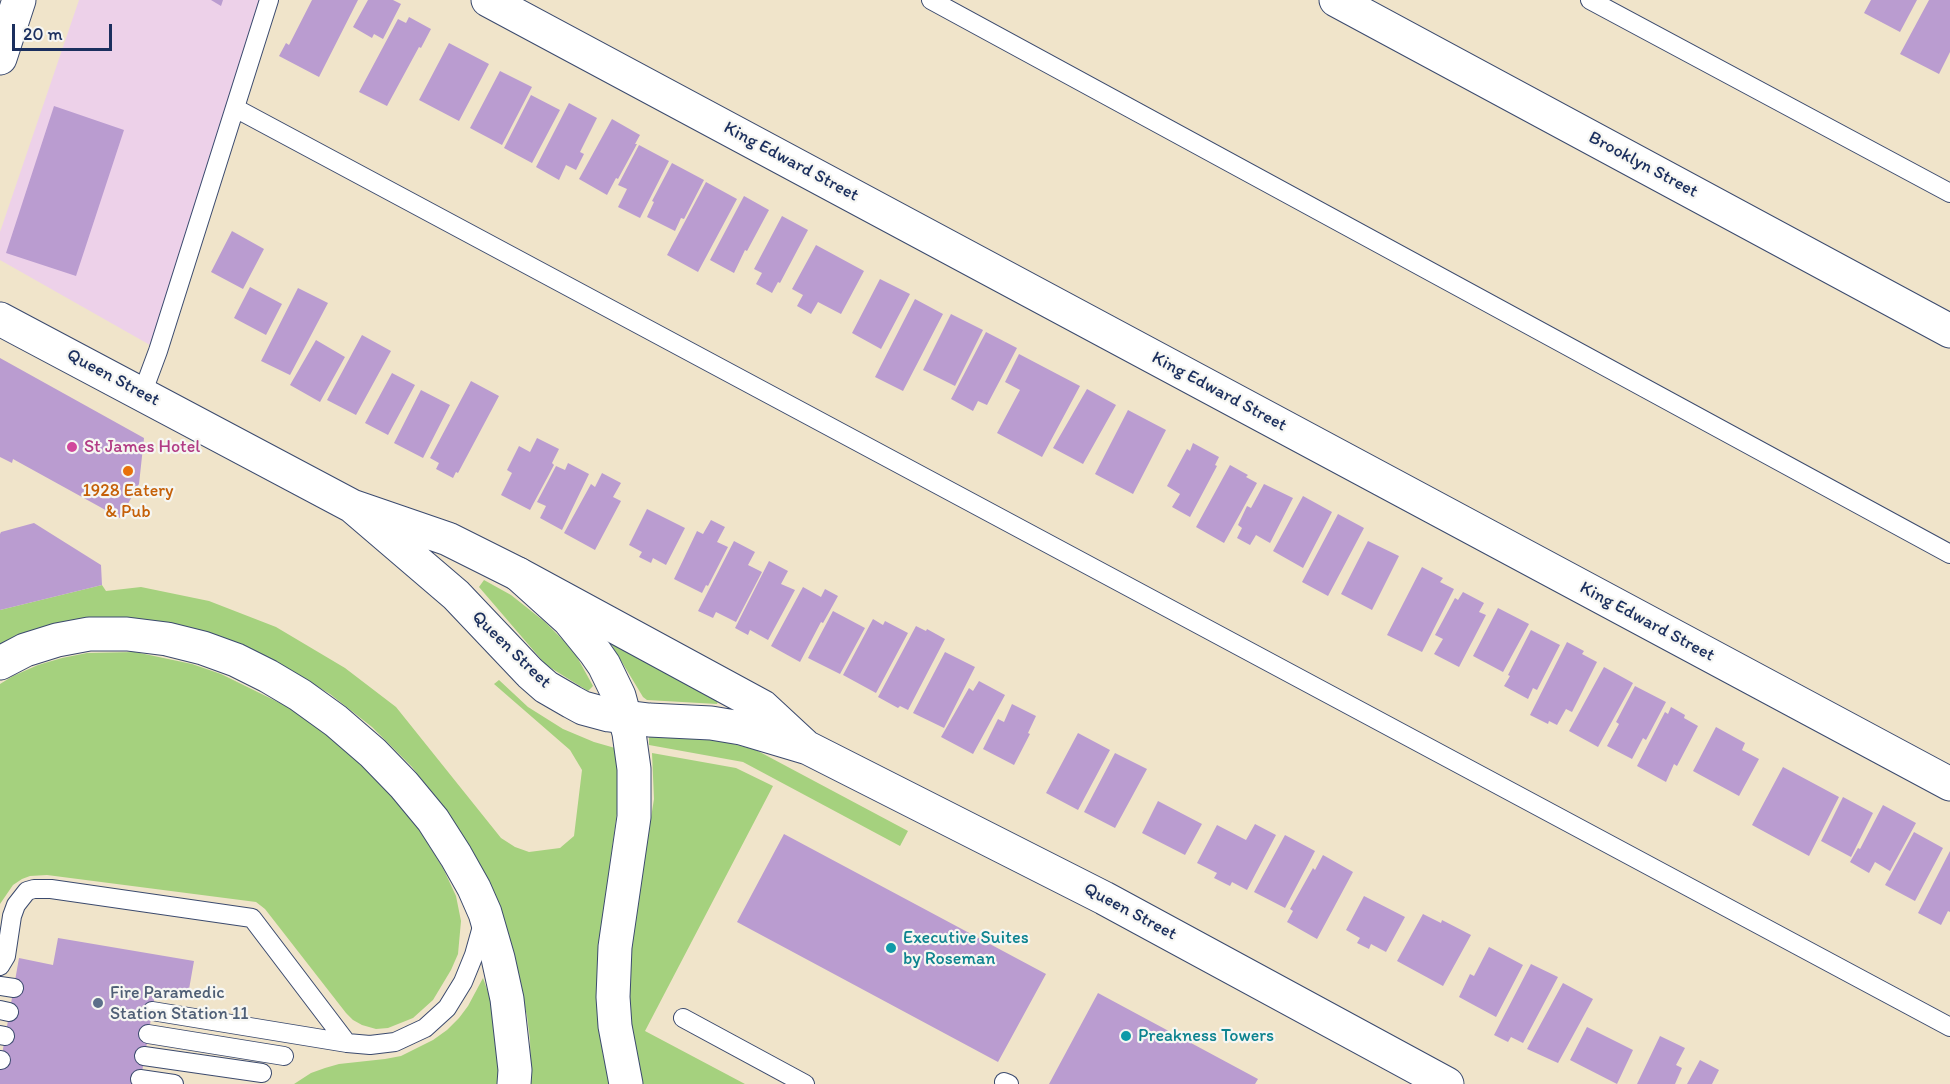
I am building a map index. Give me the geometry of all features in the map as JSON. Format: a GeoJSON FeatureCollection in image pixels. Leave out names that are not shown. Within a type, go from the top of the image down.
{"type":"FeatureCollection","features":[{"type":"Feature","properties":{"kind":"main road"},"geometry":{"type":"LineString","coordinates":[[0,58],[19,0]]}},
{"type":"Feature","properties":{"kind":"main road","name":"King Edward Street"},"geometry":{"type":"LineString","coordinates":[[488,0],[1950,784]]}},
{"type":"Feature","properties":{"kind":"main road","name":"Brooklyn Street"},"geometry":{"type":"LineString","coordinates":[[1336,0],[1950,331]]}},
{"type":"Feature","properties":{"kind":"main road","name":"Queen Street"},"geometry":{"type":"LineString","coordinates":[[0,319],[352,506],[448,539],[518,574],[763,707],[808,748]]}},
{"type":"Feature","properties":{"kind":"main road","name":"Queen Street"},"geometry":{"type":"LineString","coordinates":[[352,506],[456,595],[546,687],[583,708],[609,715],[711,723],[741,728],[808,748],[1104,898],[1448,1084]]}},
{"type":"Feature","properties":{"kind":"main road"},"geometry":{"type":"LineString","coordinates":[[518,574],[569,620],[590,644],[612,681],[625,717],[634,769],[634,817],[615,947],[613,998],[618,1045],[626,1084]]}},
{"type":"Feature","properties":{"kind":"main road"},"geometry":{"type":"LineString","coordinates":[[0,663],[25,650],[57,640],[89,634],[127,634],[167,639],[203,648],[236,660],[300,695],[336,721],[373,753],[433,820],[474,888],[485,913],[507,999],[515,1071],[514,1084]]}},
{"type":"Feature","properties":{"kind":"lane"},"geometry":{"type":"LineString","coordinates":[[142,394],[158,351],[269,0]]}},
{"type":"Feature","properties":{"kind":"lane"},"geometry":{"type":"LineString","coordinates":[[932,0],[1950,554]]}},
{"type":"Feature","properties":{"kind":"lane"},"geometry":{"type":"LineString","coordinates":[[1590,0],[1950,193]]}},
{"type":"Feature","properties":{"kind":"lane"},"geometry":{"type":"LineString","coordinates":[[235,108],[1950,1027]]}},
{"type":"Feature","properties":{"kind":"lane"},"geometry":{"type":"LineString","coordinates":[[0,966],[6,956],[12,916],[16,905],[27,891],[34,889],[51,889],[252,918],[347,1043]]}},
{"type":"Feature","properties":{"kind":"lane"},"geometry":{"type":"LineString","coordinates":[[152,1011],[370,1046],[395,1042],[417,1032],[447,1008],[463,982],[477,947],[485,913]]}},
{"type":"Feature","properties":{"kind":"lane"},"geometry":{"type":"LineString","coordinates":[[683,1018],[805,1084]]}},
{"type":"Feature","properties":{"kind":"lane"},"geometry":{"type":"LineString","coordinates":[[148,1034],[284,1056]]}},
{"type":"Feature","properties":{"kind":"lane"},"geometry":{"type":"LineString","coordinates":[[144,1056],[255,1079],[310,1038]]}},
{"type":"Feature","properties":{"kind":"lane"},"geometry":{"type":"LineString","coordinates":[[140,1079],[174,1084]]}},
{"type":"Feature","properties":{"kind":"shaded area"},"geometry":{"type":"Polygon","coordinates":[[[79,0],[267,0],[157,349],[0,260],[0,232],[79,0]]]}},
{"type":"Feature","properties":{"kind":"green space"},"geometry":{"type":"Polygon","coordinates":[[[484,580],[511,595],[545,622],[563,640],[577,657],[593,686],[588,691],[546,665],[479,587],[484,580]]]}},
{"type":"Feature","properties":{"kind":"green space"},"geometry":{"type":"Polygon","coordinates":[[[102,585],[106,591],[141,587],[209,601],[276,627],[345,668],[396,707],[501,838],[529,852],[560,848],[574,836],[582,770],[570,750],[494,684],[499,680],[528,707],[563,729],[615,748],[621,785],[600,934],[598,997],[603,1055],[610,1084],[531,1084],[527,1016],[509,936],[475,856],[445,809],[412,767],[372,727],[330,694],[248,649],[0,646],[0,610],[102,585]]]}},
{"type":"Feature","properties":{"kind":"green space"},"geometry":{"type":"Polygon","coordinates":[[[608,639],[718,701],[717,704],[647,700],[608,639]]]}},
{"type":"Feature","properties":{"kind":"green space"},"geometry":{"type":"Polygon","coordinates":[[[135,652],[192,664],[221,674],[286,706],[323,731],[356,758],[389,790],[420,831],[443,868],[456,896],[461,921],[458,954],[451,970],[433,1000],[413,1018],[388,1028],[376,1029],[353,1020],[265,909],[256,902],[47,875],[22,879],[13,885],[0,904],[0,684],[38,665],[62,658],[87,653],[135,652]]]}},
{"type":"Feature","properties":{"kind":"green space"},"geometry":{"type":"Polygon","coordinates":[[[649,735],[722,741],[756,750],[908,831],[900,846],[743,762],[649,745],[649,735]]]}},
{"type":"Feature","properties":{"kind":"green space"},"geometry":{"type":"Polygon","coordinates":[[[652,753],[736,768],[773,786],[645,1031],[745,1084],[642,1084],[628,1021],[633,929],[654,799],[652,753]]]}},
{"type":"Feature","properties":{"kind":"green space"},"geometry":{"type":"Polygon","coordinates":[[[483,978],[495,1018],[499,1084],[294,1084],[311,1073],[325,1068],[401,1056],[433,1040],[459,1018],[483,978]]]}},
{"type":"Feature","properties":{"kind":"building"},"geometry":{"type":"Polygon","coordinates":[[[211,0],[223,0],[221,6],[211,0]]]}},
{"type":"Feature","properties":{"kind":"building"},"geometry":{"type":"Polygon","coordinates":[[[312,0],[358,0],[319,77],[279,56],[286,43],[289,45],[312,0]]]}},
{"type":"Feature","properties":{"kind":"building"},"geometry":{"type":"Polygon","coordinates":[[[368,0],[393,0],[401,4],[383,39],[374,34],[372,38],[353,27],[368,0]]]}},
{"type":"Feature","properties":{"kind":"building"},"geometry":{"type":"Polygon","coordinates":[[[1871,0],[1917,0],[1900,32],[1864,13],[1871,0]]]}},
{"type":"Feature","properties":{"kind":"building"},"geometry":{"type":"Polygon","coordinates":[[[1929,0],[1950,0],[1950,52],[1939,74],[1900,54],[1929,0]]]}},
{"type":"Feature","properties":{"kind":"building"},"geometry":{"type":"Polygon","coordinates":[[[409,17],[431,29],[387,106],[359,92],[398,19],[406,23],[409,17]]]}},
{"type":"Feature","properties":{"kind":"building"},"geometry":{"type":"Polygon","coordinates":[[[449,43],[489,64],[459,121],[419,100],[449,43]]]}},
{"type":"Feature","properties":{"kind":"building"},"geometry":{"type":"Polygon","coordinates":[[[500,71],[532,87],[502,145],[470,128],[500,71]]]}},
{"type":"Feature","properties":{"kind":"building"},"geometry":{"type":"Polygon","coordinates":[[[531,95],[560,110],[532,163],[504,148],[531,95]]]}},
{"type":"Feature","properties":{"kind":"building"},"geometry":{"type":"Polygon","coordinates":[[[569,103],[597,118],[580,152],[584,154],[576,170],[566,165],[559,180],[536,167],[569,103]]]}},
{"type":"Feature","properties":{"kind":"building"},"geometry":{"type":"Polygon","coordinates":[[[54,106],[124,130],[76,276],[6,253],[54,106]]]}},
{"type":"Feature","properties":{"kind":"building"},"geometry":{"type":"Polygon","coordinates":[[[612,119],[640,135],[618,179],[616,178],[607,195],[579,179],[612,119]]]}},
{"type":"Feature","properties":{"kind":"building"},"geometry":{"type":"Polygon","coordinates":[[[639,145],[669,161],[640,218],[618,207],[627,189],[618,185],[639,145]]]}},
{"type":"Feature","properties":{"kind":"building"},"geometry":{"type":"Polygon","coordinates":[[[672,163],[704,180],[684,219],[681,218],[675,231],[647,217],[654,202],[652,201],[672,163]]]}},
{"type":"Feature","properties":{"kind":"building"},"geometry":{"type":"Polygon","coordinates":[[[706,182],[737,199],[698,272],[667,255],[706,182]]]}},
{"type":"Feature","properties":{"kind":"building"},"geometry":{"type":"Polygon","coordinates":[[[744,196],[769,210],[734,273],[710,260],[744,196]]]}},
{"type":"Feature","properties":{"kind":"building"},"geometry":{"type":"Polygon","coordinates":[[[782,216],[808,230],[780,283],[778,282],[772,293],[756,284],[762,273],[754,269],[782,216]]]}},
{"type":"Feature","properties":{"kind":"building"},"geometry":{"type":"Polygon","coordinates":[[[232,231],[264,249],[243,289],[211,272],[232,231]]]}},
{"type":"Feature","properties":{"kind":"building"},"geometry":{"type":"Polygon","coordinates":[[[816,245],[864,271],[841,314],[818,302],[811,314],[797,306],[803,295],[792,289],[816,245]]]}},
{"type":"Feature","properties":{"kind":"building"},"geometry":{"type":"Polygon","coordinates":[[[880,279],[910,294],[881,349],[852,333],[880,279]]]}},
{"type":"Feature","properties":{"kind":"building"},"geometry":{"type":"Polygon","coordinates":[[[250,287],[282,304],[266,335],[234,318],[250,287]]]}},
{"type":"Feature","properties":{"kind":"building"},"geometry":{"type":"Polygon","coordinates":[[[298,288],[328,303],[290,375],[261,361],[298,288]]]}},
{"type":"Feature","properties":{"kind":"building"},"geometry":{"type":"Polygon","coordinates":[[[915,299],[943,314],[903,391],[875,377],[915,299]]]}},
{"type":"Feature","properties":{"kind":"building"},"geometry":{"type":"Polygon","coordinates":[[[951,314],[983,330],[955,386],[923,370],[951,314]]]}},
{"type":"Feature","properties":{"kind":"building"},"geometry":{"type":"Polygon","coordinates":[[[986,332],[1017,348],[987,405],[978,401],[973,411],[951,399],[986,332]]]}},
{"type":"Feature","properties":{"kind":"building"},"geometry":{"type":"Polygon","coordinates":[[[362,335],[391,351],[356,415],[327,400],[362,335]]]}},
{"type":"Feature","properties":{"kind":"building"},"geometry":{"type":"Polygon","coordinates":[[[316,340],[345,357],[320,402],[290,385],[316,340]]]}},
{"type":"Feature","properties":{"kind":"building"},"geometry":{"type":"Polygon","coordinates":[[[1019,354],[1080,386],[1042,457],[997,433],[1020,390],[1005,382],[1019,354]]]}},
{"type":"Feature","properties":{"kind":"building","name":"St James Hotel"},"geometry":{"type":"Polygon","coordinates":[[[0,358],[144,438],[139,484],[120,518],[13,459],[12,463],[0,457],[0,358]]]}},
{"type":"Feature","properties":{"kind":"building"},"geometry":{"type":"Polygon","coordinates":[[[392,373],[415,385],[388,435],[365,423],[392,373]]]}},
{"type":"Feature","properties":{"kind":"building"},"geometry":{"type":"Polygon","coordinates":[[[471,381],[499,396],[458,473],[456,472],[453,478],[436,469],[439,463],[430,458],[471,381]]]}},
{"type":"Feature","properties":{"kind":"building"},"geometry":{"type":"Polygon","coordinates":[[[1087,389],[1116,405],[1083,464],[1053,448],[1087,389]]]}},
{"type":"Feature","properties":{"kind":"building"},"geometry":{"type":"Polygon","coordinates":[[[421,390],[450,405],[423,458],[394,443],[421,390]]]}},
{"type":"Feature","properties":{"kind":"building"},"geometry":{"type":"Polygon","coordinates":[[[1128,410],[1166,430],[1133,494],[1095,474],[1128,410]]]}},
{"type":"Feature","properties":{"kind":"building"},"geometry":{"type":"Polygon","coordinates":[[[537,438],[559,449],[552,463],[554,465],[530,510],[501,495],[512,473],[507,470],[519,446],[530,452],[537,438]]]}},
{"type":"Feature","properties":{"kind":"building"},"geometry":{"type":"Polygon","coordinates":[[[1193,443],[1219,457],[1215,465],[1217,466],[1190,517],[1172,507],[1180,494],[1167,486],[1187,449],[1190,451],[1193,443]]]}},
{"type":"Feature","properties":{"kind":"building"},"geometry":{"type":"Polygon","coordinates":[[[568,463],[589,474],[562,530],[540,518],[546,506],[537,502],[556,466],[565,470],[568,463]]]}},
{"type":"Feature","properties":{"kind":"building"},"geometry":{"type":"Polygon","coordinates":[[[1230,465],[1257,483],[1224,543],[1196,527],[1230,465]]]}},
{"type":"Feature","properties":{"kind":"building"},"geometry":{"type":"Polygon","coordinates":[[[602,473],[621,483],[613,497],[621,501],[595,550],[564,533],[591,484],[595,487],[602,473]]]}},
{"type":"Feature","properties":{"kind":"building"},"geometry":{"type":"Polygon","coordinates":[[[1264,484],[1293,498],[1270,543],[1256,535],[1250,545],[1237,538],[1242,528],[1238,525],[1247,506],[1251,508],[1264,484]]]}},
{"type":"Feature","properties":{"kind":"building"},"geometry":{"type":"Polygon","coordinates":[[[1303,496],[1332,512],[1303,568],[1273,551],[1303,496]]]}},
{"type":"Feature","properties":{"kind":"building"},"geometry":{"type":"Polygon","coordinates":[[[647,509],[685,528],[666,565],[653,558],[651,563],[639,557],[642,552],[629,545],[647,509]]]}},
{"type":"Feature","properties":{"kind":"building"},"geometry":{"type":"Polygon","coordinates":[[[1338,514],[1364,528],[1328,596],[1302,582],[1338,514]]]}},
{"type":"Feature","properties":{"kind":"building"},"geometry":{"type":"Polygon","coordinates":[[[711,520],[725,527],[717,542],[728,547],[702,593],[674,579],[697,531],[703,534],[711,520]]]}},
{"type":"Feature","properties":{"kind":"building"},"geometry":{"type":"Polygon","coordinates":[[[34,523],[101,565],[102,585],[0,610],[0,534],[34,523]]]}},
{"type":"Feature","properties":{"kind":"building"},"geometry":{"type":"Polygon","coordinates":[[[734,541],[755,552],[748,565],[762,572],[736,622],[716,612],[713,618],[698,611],[734,541]]]}},
{"type":"Feature","properties":{"kind":"building"},"geometry":{"type":"Polygon","coordinates":[[[1368,541],[1399,556],[1372,610],[1341,594],[1368,541]]]}},
{"type":"Feature","properties":{"kind":"building"},"geometry":{"type":"Polygon","coordinates":[[[769,561],[788,571],[781,584],[795,590],[768,640],[750,630],[748,635],[735,628],[769,561]]]}},
{"type":"Feature","properties":{"kind":"building"},"geometry":{"type":"Polygon","coordinates":[[[1422,567],[1443,578],[1440,582],[1454,589],[1422,652],[1387,635],[1422,567]]]}},
{"type":"Feature","properties":{"kind":"building"},"geometry":{"type":"Polygon","coordinates":[[[803,587],[821,597],[825,589],[838,596],[800,662],[771,646],[803,587]]]}},
{"type":"Feature","properties":{"kind":"building"},"geometry":{"type":"Polygon","coordinates":[[[1463,592],[1484,603],[1479,612],[1486,615],[1459,667],[1434,654],[1443,639],[1435,635],[1455,598],[1458,600],[1463,592]]]}},
{"type":"Feature","properties":{"kind":"building"},"geometry":{"type":"Polygon","coordinates":[[[1498,608],[1529,624],[1503,672],[1473,656],[1498,608]]]}},
{"type":"Feature","properties":{"kind":"building"},"geometry":{"type":"Polygon","coordinates":[[[833,611],[865,628],[840,674],[808,658],[833,611]]]}},
{"type":"Feature","properties":{"kind":"building"},"geometry":{"type":"Polygon","coordinates":[[[873,619],[883,625],[885,621],[908,633],[876,693],[843,675],[873,619]]]}},
{"type":"Feature","properties":{"kind":"building"},"geometry":{"type":"Polygon","coordinates":[[[916,626],[945,639],[908,710],[900,706],[898,708],[878,697],[916,626]]]}},
{"type":"Feature","properties":{"kind":"building"},"geometry":{"type":"Polygon","coordinates":[[[1531,630],[1560,645],[1537,690],[1533,688],[1528,699],[1504,686],[1531,630]]]}},
{"type":"Feature","properties":{"kind":"building"},"geometry":{"type":"Polygon","coordinates":[[[1567,642],[1584,651],[1582,654],[1597,662],[1572,712],[1566,709],[1557,725],[1549,721],[1548,724],[1530,715],[1567,642]]]}},
{"type":"Feature","properties":{"kind":"building"},"geometry":{"type":"Polygon","coordinates":[[[945,652],[975,667],[944,728],[913,713],[945,652]]]}},
{"type":"Feature","properties":{"kind":"building"},"geometry":{"type":"Polygon","coordinates":[[[1604,667],[1633,683],[1598,747],[1569,731],[1604,667]]]}},
{"type":"Feature","properties":{"kind":"building"},"geometry":{"type":"Polygon","coordinates":[[[979,681],[1005,695],[973,754],[941,737],[969,688],[973,691],[979,681]]]}},
{"type":"Feature","properties":{"kind":"building"},"geometry":{"type":"Polygon","coordinates":[[[1635,686],[1666,702],[1646,740],[1643,738],[1632,759],[1607,746],[1619,724],[1616,722],[1635,686]]]}},
{"type":"Feature","properties":{"kind":"building"},"geometry":{"type":"Polygon","coordinates":[[[1012,704],[1036,716],[1028,733],[1030,734],[1014,765],[983,749],[998,719],[1004,722],[1012,704]]]}},
{"type":"Feature","properties":{"kind":"building"},"geometry":{"type":"Polygon","coordinates":[[[1671,707],[1698,726],[1677,766],[1674,764],[1666,782],[1637,766],[1665,712],[1668,714],[1671,707]]]}},
{"type":"Feature","properties":{"kind":"building"},"geometry":{"type":"Polygon","coordinates":[[[1716,727],[1745,743],[1742,750],[1759,759],[1739,796],[1693,771],[1716,727]]]}},
{"type":"Feature","properties":{"kind":"building"},"geometry":{"type":"Polygon","coordinates":[[[1078,733],[1110,750],[1078,810],[1046,793],[1078,733]]]}},
{"type":"Feature","properties":{"kind":"building"},"geometry":{"type":"Polygon","coordinates":[[[1115,753],[1147,769],[1115,828],[1084,812],[1115,753]]]}},
{"type":"Feature","properties":{"kind":"building"},"geometry":{"type":"Polygon","coordinates":[[[1783,767],[1839,797],[1809,856],[1752,825],[1783,767]]]}},
{"type":"Feature","properties":{"kind":"building"},"geometry":{"type":"Polygon","coordinates":[[[1843,797],[1873,813],[1851,857],[1821,841],[1843,797]]]}},
{"type":"Feature","properties":{"kind":"building"},"geometry":{"type":"Polygon","coordinates":[[[1158,801],[1202,824],[1185,855],[1142,833],[1158,801]]]}},
{"type":"Feature","properties":{"kind":"building"},"geometry":{"type":"Polygon","coordinates":[[[1883,805],[1916,823],[1890,871],[1875,862],[1869,873],[1850,862],[1858,848],[1860,849],[1883,805]]]}},
{"type":"Feature","properties":{"kind":"building"},"geometry":{"type":"Polygon","coordinates":[[[1255,824],[1276,835],[1247,890],[1232,882],[1230,886],[1214,878],[1217,873],[1197,863],[1217,825],[1246,840],[1255,824]]]}},
{"type":"Feature","properties":{"kind":"building"},"geometry":{"type":"Polygon","coordinates":[[[1914,832],[1943,848],[1915,901],[1885,885],[1914,832]]]}},
{"type":"Feature","properties":{"kind":"building","name":"Executive Suites by Roseman"},"geometry":{"type":"Polygon","coordinates":[[[784,834],[1046,974],[998,1062],[737,922],[784,834]]]}},
{"type":"Feature","properties":{"kind":"building"},"geometry":{"type":"Polygon","coordinates":[[[1285,835],[1315,851],[1285,908],[1254,892],[1285,835]]]}},
{"type":"Feature","properties":{"kind":"building"},"geometry":{"type":"Polygon","coordinates":[[[1950,851],[1950,912],[1948,911],[1941,925],[1918,913],[1950,851]]]}},
{"type":"Feature","properties":{"kind":"building"},"geometry":{"type":"Polygon","coordinates":[[[1323,855],[1353,872],[1317,939],[1287,922],[1293,911],[1290,909],[1323,855]]]}},
{"type":"Feature","properties":{"kind":"building"},"geometry":{"type":"Polygon","coordinates":[[[1364,896],[1405,917],[1386,952],[1371,944],[1369,949],[1357,943],[1360,938],[1346,930],[1364,896]]]}},
{"type":"Feature","properties":{"kind":"building"},"geometry":{"type":"Polygon","coordinates":[[[1423,914],[1441,923],[1442,920],[1471,935],[1443,986],[1397,961],[1423,914]]]}},
{"type":"Feature","properties":{"kind":"building","name":"Fire Paramedic Station Station 11"},"geometry":{"type":"Polygon","coordinates":[[[58,938],[194,961],[188,995],[156,989],[140,1084],[0,1084],[0,1066],[19,958],[53,965],[58,938]]]}},
{"type":"Feature","properties":{"kind":"building"},"geometry":{"type":"Polygon","coordinates":[[[1489,947],[1523,965],[1496,1017],[1459,997],[1470,974],[1474,976],[1489,947]]]}},
{"type":"Feature","properties":{"kind":"building"},"geometry":{"type":"Polygon","coordinates":[[[1531,964],[1558,977],[1523,1043],[1511,1037],[1508,1042],[1494,1035],[1531,964]]]}},
{"type":"Feature","properties":{"kind":"building"},"geometry":{"type":"Polygon","coordinates":[[[1563,983],[1593,999],[1558,1063],[1527,1049],[1563,983]]]}},
{"type":"Feature","properties":{"kind":"building","name":"Preakness Towers"},"geometry":{"type":"Polygon","coordinates":[[[1098,993],[1258,1079],[1255,1084],[1049,1084],[1098,993]]]}},
{"type":"Feature","properties":{"kind":"building"},"geometry":{"type":"Polygon","coordinates":[[[1587,1027],[1633,1050],[1617,1084],[1570,1060],[1587,1027]]]}},
{"type":"Feature","properties":{"kind":"building"},"geometry":{"type":"Polygon","coordinates":[[[1660,1036],[1685,1048],[1676,1065],[1682,1068],[1675,1084],[1637,1084],[1660,1036]]]}},
{"type":"Feature","properties":{"kind":"building"},"geometry":{"type":"Polygon","coordinates":[[[1700,1060],[1719,1070],[1712,1084],[1687,1084],[1700,1060]]]}},
{"type":"Feature","properties":{"kind":"place","name":"St James Hotel"},"geometry":{"type":"Point","coordinates":[72,447]}},
{"type":"Feature","properties":{"kind":"place","name":"1928 Eatery & Pub"},"geometry":{"type":"Point","coordinates":[128,471]}},
{"type":"Feature","properties":{"kind":"place","name":"Executive Suites by Roseman"},"geometry":{"type":"Point","coordinates":[891,948]}},
{"type":"Feature","properties":{"kind":"place","name":"Fire Paramedic Station Station 11"},"geometry":{"type":"Point","coordinates":[98,1003]}},
{"type":"Feature","properties":{"kind":"place","name":"Preakness Towers"},"geometry":{"type":"Point","coordinates":[1126,1036]}}]}
